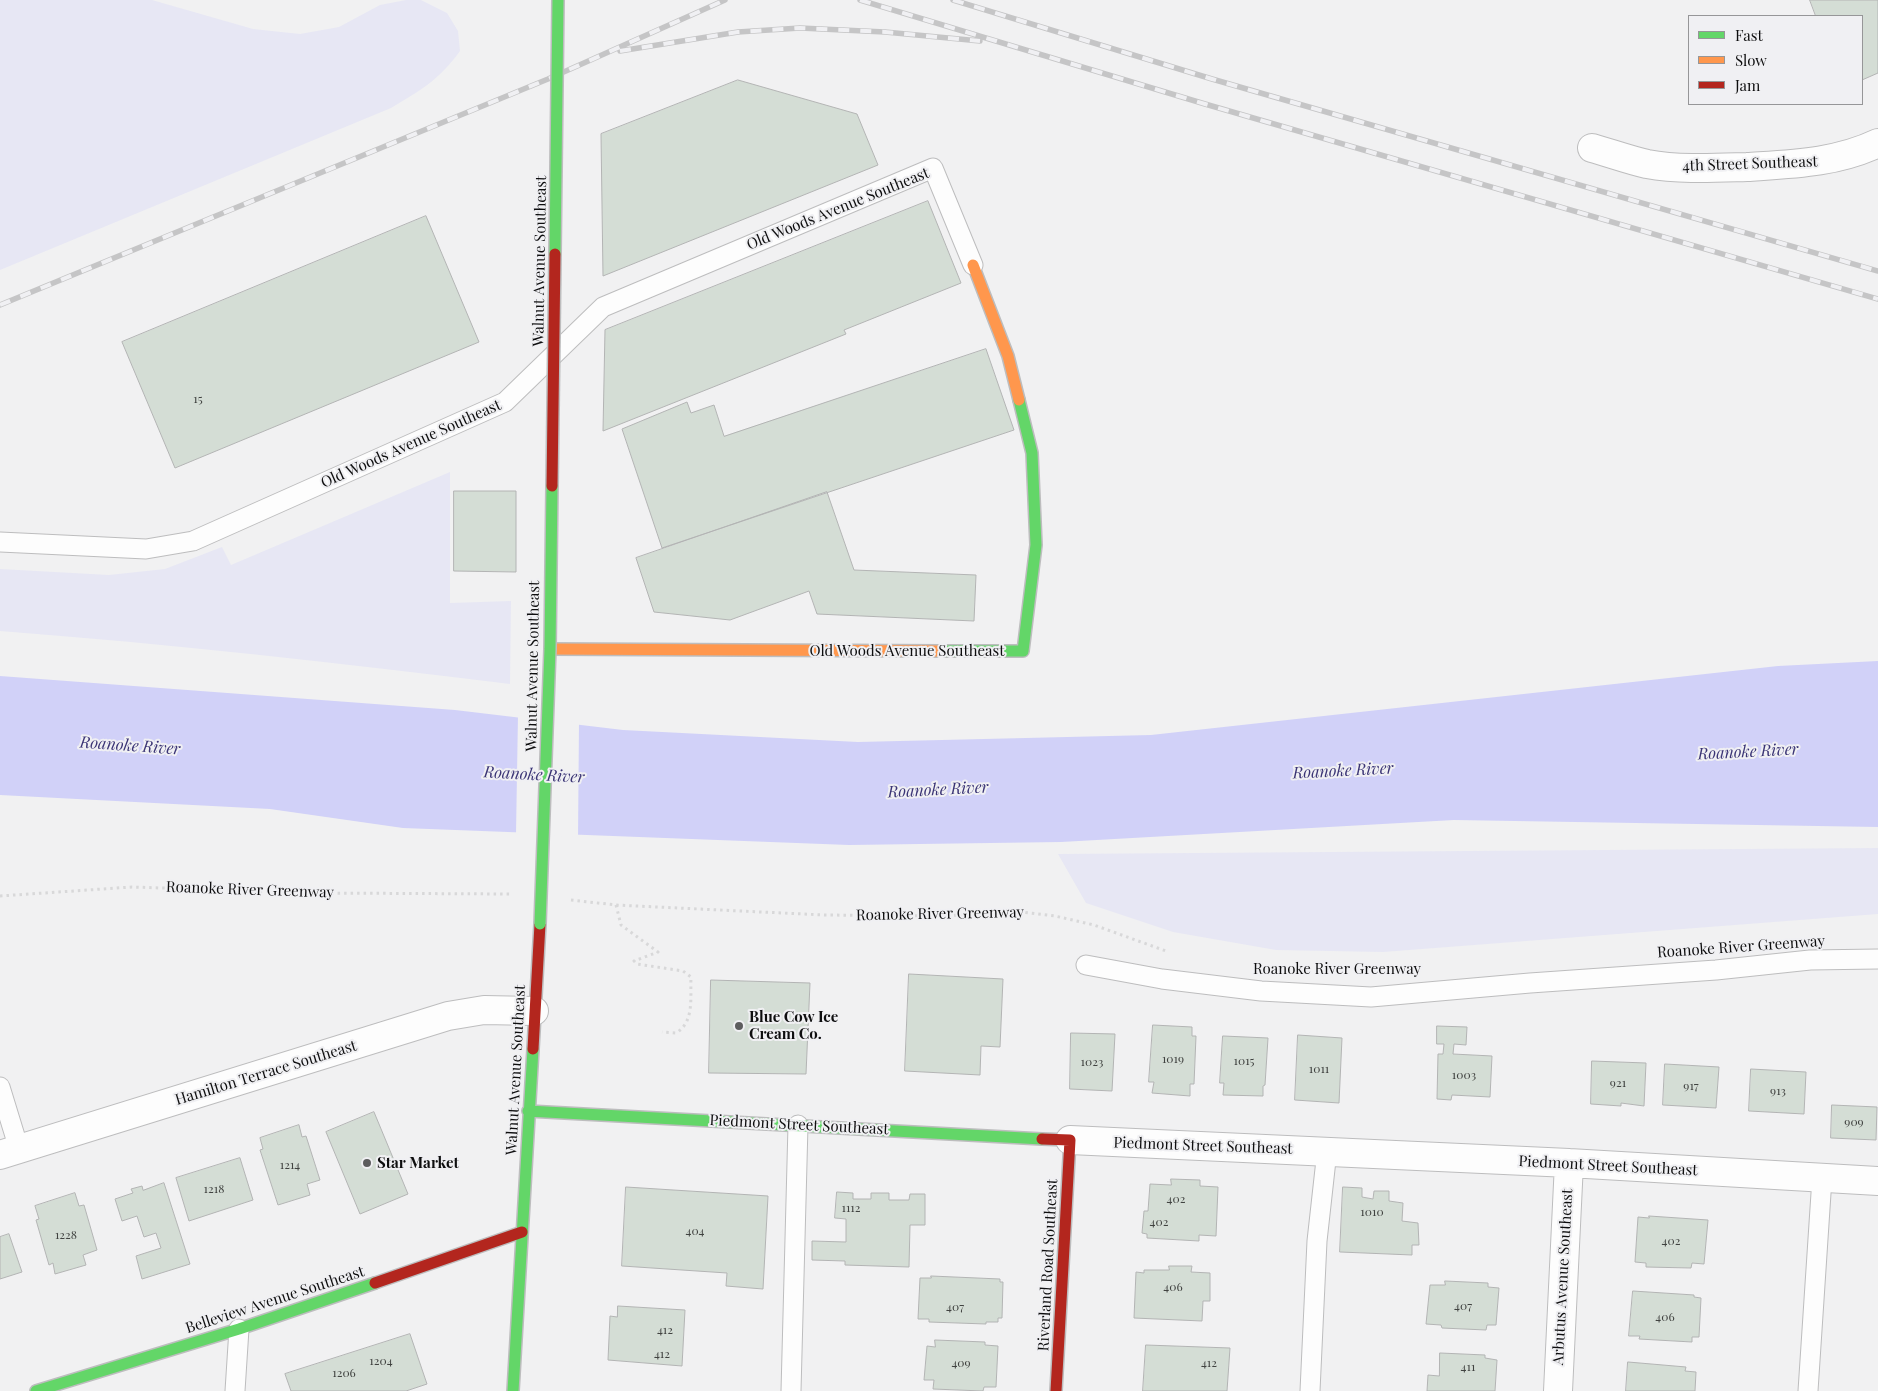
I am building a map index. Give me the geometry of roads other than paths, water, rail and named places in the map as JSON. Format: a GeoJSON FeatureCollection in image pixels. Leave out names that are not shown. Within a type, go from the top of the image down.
{"type":"FeatureCollection","features":[{"type":"Feature","properties":{"kind":"main road","name":"Walnut Avenue Southeast"},"geometry":{"type":"LineString","coordinates":[[513,1391],[540,924],[550,649],[558,0]]}},
{"type":"Feature","properties":{"kind":"main road","name":"Old Woods Avenue Southeast"},"geometry":{"type":"LineString","coordinates":[[550,649],[1023,651],[1036,546],[1032,453],[1008,356],[972,265]]}},
{"type":"Feature","properties":{"kind":"main road","name":"Piedmont Street Southeast"},"geometry":{"type":"LineString","coordinates":[[528,1111],[1070,1140]]}},
{"type":"Feature","properties":{"kind":"main road","name":"Riverland Road Southeast"},"geometry":{"type":"LineString","coordinates":[[1056,1391],[1070,1140]]}},
{"type":"Feature","properties":{"kind":"main road","name":"Belleview Avenue Southeast"},"geometry":{"type":"LineString","coordinates":[[36,1391],[239,1329],[522,1232]]}},
{"type":"Feature","properties":{"kind":"street","name":"4th Street Southeast"},"geometry":{"type":"LineString","coordinates":[[1592,148],[1648,164],[1696,169],[1824,161],[1864,150],[1878,144]]}},
{"type":"Feature","properties":{"kind":"street","name":"Hamilton Terrace Southeast"},"geometry":{"type":"LineString","coordinates":[[9,1152],[448,1016],[484,1010],[534,1012]]}},
{"type":"Feature","properties":{"kind":"street","name":"Piedmont Street Southeast"},"geometry":{"type":"LineString","coordinates":[[1070,1140],[1569,1163],[1878,1181]]}},
{"type":"Feature","properties":{"kind":"street","name":"Arbutus Avenue Southeast"},"geometry":{"type":"LineString","coordinates":[[1558,1391],[1569,1163]]}},
{"type":"Feature","properties":{"kind":"lane","name":"Old Woods Avenue Southeast"},"geometry":{"type":"LineString","coordinates":[[0,542],[146,548],[193,541],[505,402],[603,306],[934,168],[972,265]]}},
{"type":"Feature","properties":{"kind":"lane"},"geometry":{"type":"LineString","coordinates":[[1086,965],[1162,979],[1261,991],[1371,997],[1530,983],[1716,970],[1810,960],[1878,959]]}},
{"type":"Feature","properties":{"kind":"lane"},"geometry":{"type":"LineString","coordinates":[[0,1087],[9,1152]]}},
{"type":"Feature","properties":{"kind":"lane"},"geometry":{"type":"LineString","coordinates":[[791,1391],[798,1125]]}},
{"type":"Feature","properties":{"kind":"lane"},"geometry":{"type":"LineString","coordinates":[[1310,1391],[1317,1241],[1327,1151]]}},
{"type":"Feature","properties":{"kind":"lane"},"geometry":{"type":"LineString","coordinates":[[1808,1391],[1822,1178]]}},
{"type":"Feature","properties":{"kind":"lane"},"geometry":{"type":"LineString","coordinates":[[235,1391],[239,1329]]}},
{"type":"Feature","properties":{"kind":"water","name":"Roanoke River"},"geometry":{"type":"Polygon","coordinates":[[[1878,661],[1878,827],[1454,820],[1061,842],[849,845],[403,828],[270,809],[0,795],[0,676],[455,710],[623,730],[858,742],[1151,735],[1778,666],[1878,661]]]}},
{"type":"Feature","properties":{"kind":"railway"},"geometry":{"type":"LineString","coordinates":[[0,305],[548,79],[725,0]]}},
{"type":"Feature","properties":{"kind":"railway"},"geometry":{"type":"LineString","coordinates":[[860,0],[1205,104],[1878,299]]}},
{"type":"Feature","properties":{"kind":"railway"},"geometry":{"type":"LineString","coordinates":[[953,0],[1212,79],[1878,271]]}},
{"type":"Feature","properties":{"kind":"railway"},"geometry":{"type":"LineString","coordinates":[[620,51],[738,32],[800,28],[885,32],[980,41]]}},
{"type":"Feature","properties":{"kind":"place","name":"Blue Cow Ice Cream Co."},"geometry":{"type":"Point","coordinates":[739,1026]}},
{"type":"Feature","properties":{"kind":"place","name":"Star Market"},"geometry":{"type":"Point","coordinates":[367,1163]}}]}
